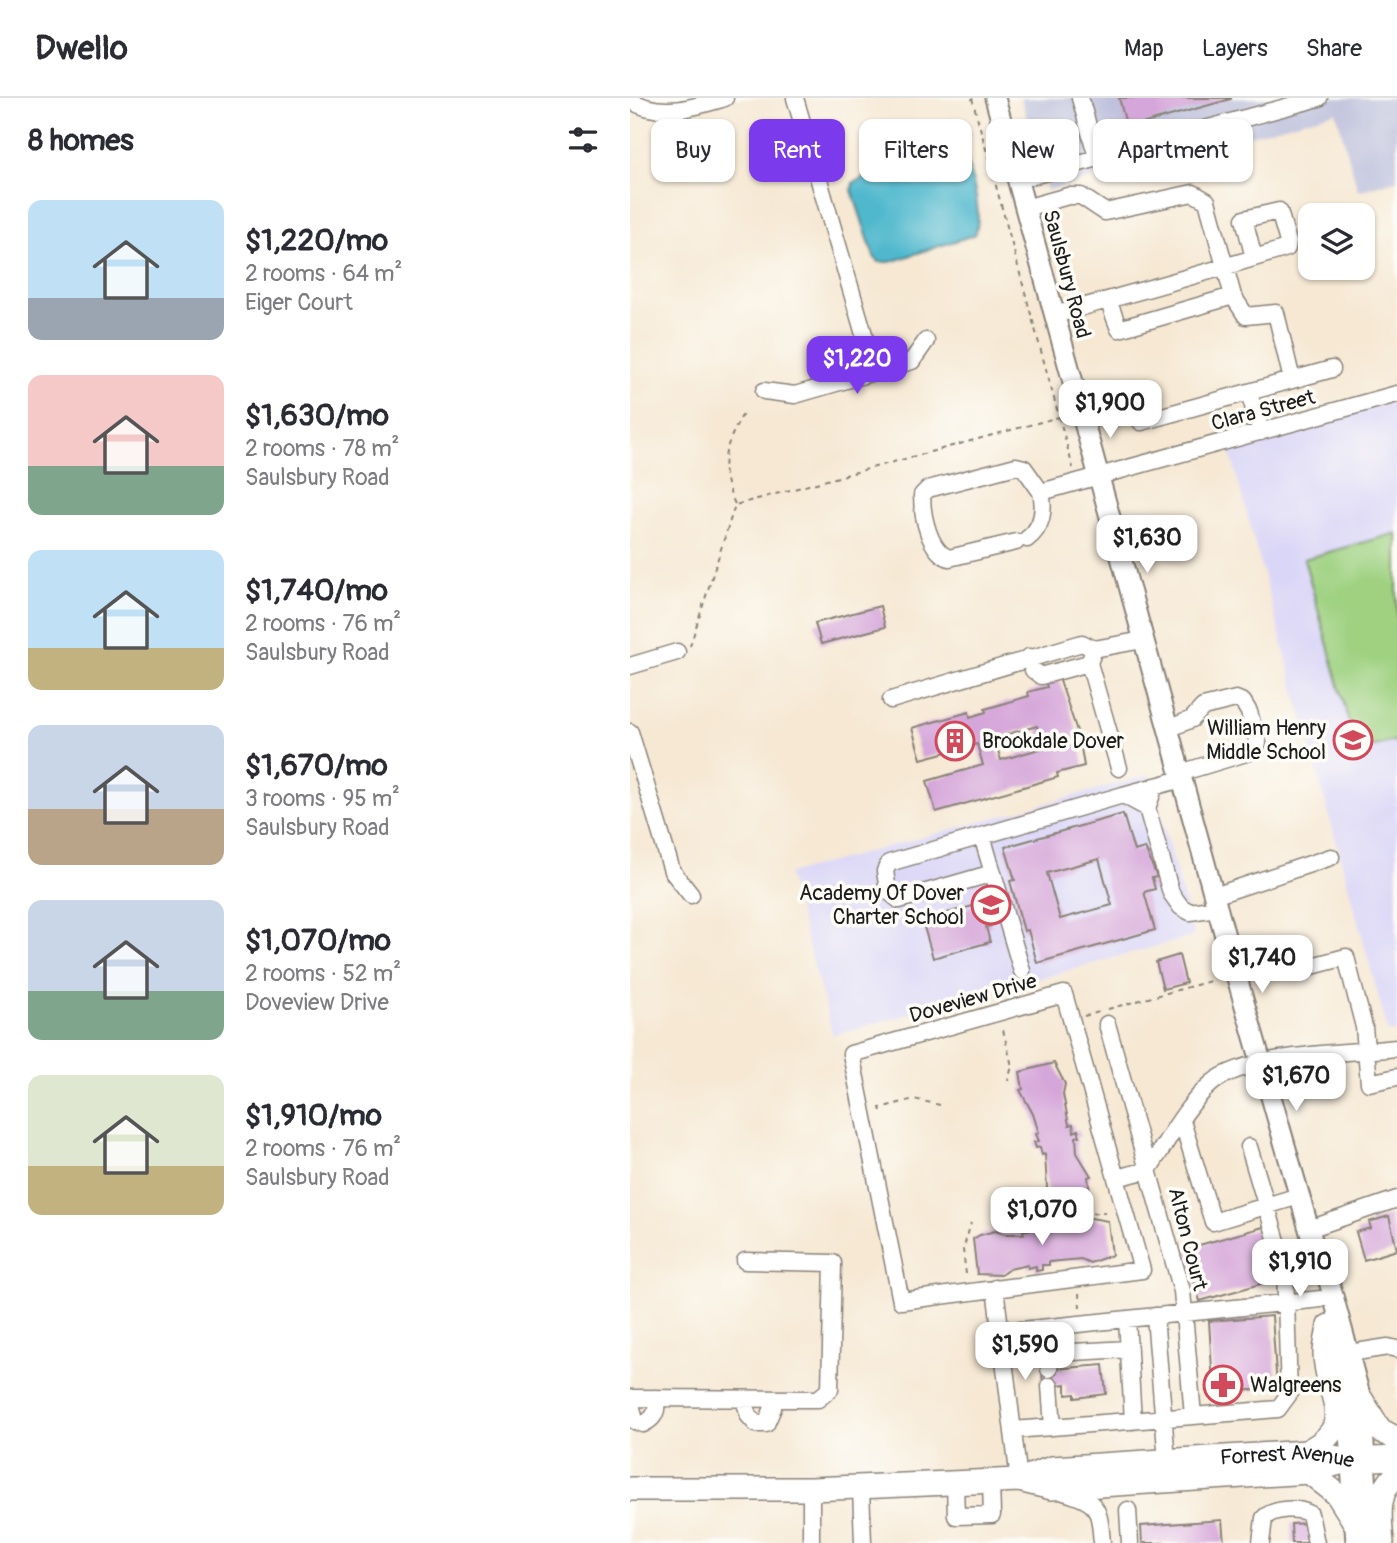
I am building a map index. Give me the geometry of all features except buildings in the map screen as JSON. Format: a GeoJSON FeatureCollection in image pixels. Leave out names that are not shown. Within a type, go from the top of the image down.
{"type":"FeatureCollection","features":[{"type":"Feature","properties":{"kind":"highway"},"geometry":{"type":"LineString","coordinates":[[1329,1326],[1325,1355],[1337,1419],[1327,1440],[1308,1462],[1337,1494],[1355,1532]]}},
{"type":"Feature","properties":{"kind":"highway"},"geometry":{"type":"LineString","coordinates":[[1361,1399],[1380,1430],[1397,1439]]}},
{"type":"Feature","properties":{"kind":"highway","name":"Forrest Avenue"},"geometry":{"type":"LineString","coordinates":[[630,1489],[861,1488],[1019,1480],[1052,1468],[1167,1461],[1308,1462],[1397,1458]]}},
{"type":"Feature","properties":{"kind":"highway","name":"Forrest Avenue"},"geometry":{"type":"LineString","coordinates":[[1019,1480],[1052,1488],[1308,1462]]}},
{"type":"Feature","properties":{"kind":"highway"},"geometry":{"type":"LineString","coordinates":[[1382,1543],[1379,1506],[1388,1483],[1397,1474]]}},
{"type":"Feature","properties":{"kind":"main road","name":"Saulsbury Road"},"geometry":{"type":"LineString","coordinates":[[995,98],[1001,119]]}},
{"type":"Feature","properties":{"kind":"main road","name":"Saulsbury Road"},"geometry":{"type":"LineString","coordinates":[[1018,182],[1215,902],[1308,1229],[1321,1271],[1329,1281],[1350,1353],[1361,1399],[1358,1460]]}},
{"type":"Feature","properties":{"kind":"main road","name":"Saulsbury Road"},"geometry":{"type":"LineString","coordinates":[[1321,1271],[1317,1283],[1358,1460]]}},
{"type":"Feature","properties":{"kind":"main road"},"geometry":{"type":"LineString","coordinates":[[1355,1532],[1358,1460]]}},
{"type":"Feature","properties":{"kind":"main road"},"geometry":{"type":"LineString","coordinates":[[1358,1460],[1371,1543]]}},
{"type":"Feature","properties":{"kind":"street"},"geometry":{"type":"LineString","coordinates":[[630,100],[648,108],[679,111],[725,98]]}},
{"type":"Feature","properties":{"kind":"street"},"geometry":{"type":"LineString","coordinates":[[795,98],[875,372]]}},
{"type":"Feature","properties":{"kind":"street"},"geometry":{"type":"LineString","coordinates":[[1080,98],[1093,143]]}},
{"type":"Feature","properties":{"kind":"street"},"geometry":{"type":"LineString","coordinates":[[1240,119],[1319,98]]}},
{"type":"Feature","properties":{"kind":"street"},"geometry":{"type":"LineString","coordinates":[[1025,208],[1068,196],[1081,196],[1105,212],[1193,193],[1200,194],[1207,201],[1233,296],[1246,316],[1276,313],[1292,380]]}},
{"type":"Feature","properties":{"kind":"street"},"geometry":{"type":"LineString","coordinates":[[1054,315],[1254,258]]}},
{"type":"Feature","properties":{"kind":"street"},"geometry":{"type":"LineString","coordinates":[[1108,300],[1119,329],[1233,296]]}},
{"type":"Feature","properties":{"kind":"street"},"geometry":{"type":"LineString","coordinates":[[764,390],[795,394],[912,361],[926,341]]}},
{"type":"Feature","properties":{"kind":"street"},"geometry":{"type":"LineString","coordinates":[[1141,422],[1332,369]]}},
{"type":"Feature","properties":{"kind":"street"},"geometry":{"type":"LineString","coordinates":[[1249,393],[1261,432]]}},
{"type":"Feature","properties":{"kind":"street","name":"Clara Street"},"geometry":{"type":"LineString","coordinates":[[1041,492],[1397,394]]}},
{"type":"Feature","properties":{"kind":"street"},"geometry":{"type":"LineString","coordinates":[[1016,466],[1024,468],[1041,492],[1044,504],[1037,532],[1021,540],[949,558],[939,554],[933,543],[922,495],[928,489],[1016,466]]}},
{"type":"Feature","properties":{"kind":"street"},"geometry":{"type":"LineString","coordinates":[[1092,654],[1143,639]]}},
{"type":"Feature","properties":{"kind":"street"},"geometry":{"type":"LineString","coordinates":[[891,700],[1082,643],[1092,654],[1119,768]]}},
{"type":"Feature","properties":{"kind":"street"},"geometry":{"type":"LineString","coordinates":[[630,666],[682,651]]}},
{"type":"Feature","properties":{"kind":"street"},"geometry":{"type":"LineString","coordinates":[[993,873],[899,900],[892,897],[885,881],[885,871],[889,863],[1155,786],[1256,750],[1258,743],[1244,702],[1236,699],[1203,707],[1192,719],[1168,729]]}},
{"type":"Feature","properties":{"kind":"street"},"geometry":{"type":"LineString","coordinates":[[630,732],[672,871],[691,895]]}},
{"type":"Feature","properties":{"kind":"street"},"geometry":{"type":"LineString","coordinates":[[1155,786],[1147,808],[1175,900],[1190,912],[1331,858]]}},
{"type":"Feature","properties":{"kind":"street"},"geometry":{"type":"LineString","coordinates":[[1123,795],[1147,808]]}},
{"type":"Feature","properties":{"kind":"street"},"geometry":{"type":"LineString","coordinates":[[982,836],[1022,971]]}},
{"type":"Feature","properties":{"kind":"street"},"geometry":{"type":"LineString","coordinates":[[1308,967],[1346,957],[1364,1027],[1369,1083],[1397,1077]]}},
{"type":"Feature","properties":{"kind":"street","name":"Doveview Drive"},"geometry":{"type":"LineString","coordinates":[[1064,994],[1142,1270],[996,1288],[901,1301],[851,1054],[1064,994]]}},
{"type":"Feature","properties":{"kind":"street"},"geometry":{"type":"LineString","coordinates":[[1107,1024],[1148,1170],[1116,1178]]}},
{"type":"Feature","properties":{"kind":"street","name":"Alton Court"},"geometry":{"type":"LineString","coordinates":[[1194,1416],[1182,1292],[1148,1170],[1182,1121],[1218,1079],[1261,1064],[1397,1048]]}},
{"type":"Feature","properties":{"kind":"street"},"geometry":{"type":"LineString","coordinates":[[1182,1121],[1213,1222],[1299,1196]]}},
{"type":"Feature","properties":{"kind":"street"},"geometry":{"type":"LineString","coordinates":[[1013,1430],[1278,1409],[1284,1406],[1289,1394],[1284,1303],[1285,1268],[1249,1147]]}},
{"type":"Feature","properties":{"kind":"street"},"geometry":{"type":"LineString","coordinates":[[1308,1229],[1397,1199]]}},
{"type":"Feature","properties":{"kind":"street"},"geometry":{"type":"LineString","coordinates":[[655,1398],[656,1412],[652,1420],[643,1424],[635,1421],[630,1399],[655,1398],[818,1399],[830,1389],[833,1262],[745,1261]]}},
{"type":"Feature","properties":{"kind":"street"},"geometry":{"type":"LineString","coordinates":[[996,1288],[1019,1480]]}},
{"type":"Feature","properties":{"kind":"street"},"geometry":{"type":"LineString","coordinates":[[1001,1332],[1321,1299]]}},
{"type":"Feature","properties":{"kind":"street"},"geometry":{"type":"LineString","coordinates":[[1155,1316],[1167,1461]]}},
{"type":"Feature","properties":{"kind":"street"},"geometry":{"type":"LineString","coordinates":[[1127,1319],[1133,1421]]}},
{"type":"Feature","properties":{"kind":"street"},"geometry":{"type":"LineString","coordinates":[[1350,1353],[1388,1347],[1397,1349]]}},
{"type":"Feature","properties":{"kind":"street"},"geometry":{"type":"LineString","coordinates":[[1053,1427],[1050,1357],[1054,1353],[1129,1349]]}},
{"type":"Feature","properties":{"kind":"street"},"geometry":{"type":"LineString","coordinates":[[744,1399],[749,1416],[756,1424],[766,1424],[770,1419],[771,1399]]}},
{"type":"Feature","properties":{"kind":"street"},"geometry":{"type":"LineString","coordinates":[[955,1484],[956,1516],[992,1515],[991,1482]]}},
{"type":"Feature","properties":{"kind":"street"},"geometry":{"type":"LineString","coordinates":[[861,1488],[863,1543]]}},
{"type":"Feature","properties":{"kind":"street"},"geometry":{"type":"LineString","coordinates":[[1052,1488],[1093,1503],[1098,1511],[1102,1543]]}},
{"type":"Feature","properties":{"kind":"street"},"geometry":{"type":"LineString","coordinates":[[811,1489],[811,1543]]}},
{"type":"Feature","properties":{"kind":"street"},"geometry":{"type":"LineString","coordinates":[[1128,1510],[1130,1543]]}},
{"type":"Feature","properties":{"kind":"street"},"geometry":{"type":"LineString","coordinates":[[1261,1543],[1264,1518],[1274,1511],[1305,1511],[1314,1520],[1317,1543]]}},
{"type":"Feature","properties":{"kind":"path"},"geometry":{"type":"LineString","coordinates":[[972,98],[1074,472]]}},
{"type":"Feature","properties":{"kind":"path"},"geometry":{"type":"LineString","coordinates":[[682,651],[735,505],[724,471],[724,453],[728,439],[746,410]]}},
{"type":"Feature","properties":{"kind":"path"},"geometry":{"type":"LineString","coordinates":[[735,505],[1059,417]]}},
{"type":"Feature","properties":{"kind":"path"},"geometry":{"type":"LineString","coordinates":[[1090,1014],[1214,979]]}},
{"type":"Feature","properties":{"kind":"path"},"geometry":{"type":"LineString","coordinates":[[1003,1030],[1012,1062],[1008,1081]]}},
{"type":"Feature","properties":{"kind":"path"},"geometry":{"type":"LineString","coordinates":[[881,1111],[880,1108],[914,1099],[940,1105]]}},
{"type":"Feature","properties":{"kind":"path"},"geometry":{"type":"LineString","coordinates":[[1043,1214],[1057,1218],[1105,1212]]}},
{"type":"Feature","properties":{"kind":"path"},"geometry":{"type":"LineString","coordinates":[[966,1273],[963,1250],[971,1223]]}},
{"type":"Feature","properties":{"kind":"path"},"geometry":{"type":"LineString","coordinates":[[1078,1285],[1081,1312]]}},
{"type":"Feature","properties":{"kind":"shaded area"},"geometry":{"type":"Polygon","coordinates":[[[1021,98],[1397,98],[1397,180],[1358,191],[1336,112],[1253,135],[1253,119],[1093,119],[1093,178],[1047,191],[1044,182],[1079,182],[1079,119],[1027,119],[1021,98]]]}},
{"type":"Feature","properties":{"kind":"shaded area","name":"William Henry Middle School"},"geometry":{"type":"Polygon","coordinates":[[[1397,400],[1397,1032],[1388,1032],[1229,448],[1397,400]]]}},
{"type":"Feature","properties":{"kind":"shaded area","name":"Academy Of Dover Charter School"},"geometry":{"type":"Polygon","coordinates":[[[1150,775],[1194,936],[833,1035],[788,874],[1150,775]]]}},
{"type":"Feature","properties":{"kind":"green space"},"geometry":{"type":"Polygon","coordinates":[[[1397,533],[1397,740],[1357,751],[1304,559],[1397,533]]]}},
{"type":"Feature","properties":{"kind":"water"},"geometry":{"type":"Polygon","coordinates":[[[859,180],[972,182],[972,180],[978,216],[974,235],[890,262],[879,262],[874,257],[852,190],[853,183],[859,180]]]}},
{"type":"Feature","properties":{"kind":"place","name":"William Henry Middle School"},"geometry":{"type":"Point","coordinates":[1353,740]}},
{"type":"Feature","properties":{"kind":"place","name":"Brookdale Dover"},"geometry":{"type":"Point","coordinates":[955,741]}},
{"type":"Feature","properties":{"kind":"place","name":"Academy Of Dover Charter School"},"geometry":{"type":"Point","coordinates":[991,905]}},
{"type":"Feature","properties":{"kind":"place","name":"Walgreens"},"geometry":{"type":"Point","coordinates":[1223,1385]}}]}
